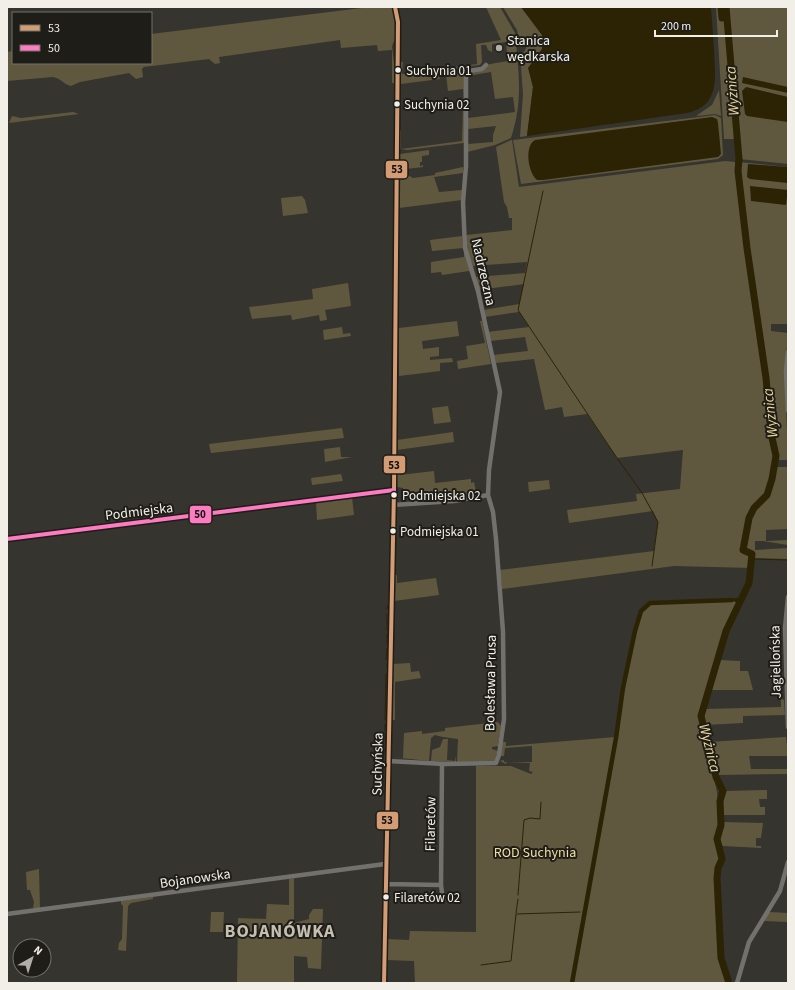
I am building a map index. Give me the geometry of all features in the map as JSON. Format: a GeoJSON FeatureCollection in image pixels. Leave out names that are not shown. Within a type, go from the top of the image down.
{"type":"FeatureCollection","features":[{"type":"Feature","properties":{"kind":"street"},"geometry":{"type":"LineString","coordinates":[[395,7],[398,22],[398,74],[393,505],[454,501],[488,494]]}},
{"type":"Feature","properties":{"kind":"street","name":"Nadrzeczna"},"geometry":{"type":"LineString","coordinates":[[486,65],[482,69],[468,71],[466,75],[466,166],[463,202],[465,248],[478,291],[500,392],[489,470],[488,494],[494,520],[499,590]]}},
{"type":"Feature","properties":{"kind":"street"},"geometry":{"type":"LineString","coordinates":[[788,352],[786,371],[788,411]]}},
{"type":"Feature","properties":{"kind":"street","name":"Podmiejska"},"geometry":{"type":"LineString","coordinates":[[7,539],[394,490]]}},
{"type":"Feature","properties":{"kind":"street","name":"Suchyńska"},"geometry":{"type":"LineString","coordinates":[[384,983],[385,864],[393,505]]}},
{"type":"Feature","properties":{"kind":"street","name":"Bolesława Prusa"},"geometry":{"type":"LineString","coordinates":[[388,761],[442,764],[497,762],[504,719],[503,632],[499,590]]}},
{"type":"Feature","properties":{"kind":"street","name":"Jagiellońska"},"geometry":{"type":"LineString","coordinates":[[788,597],[784,628],[788,727]]}},
{"type":"Feature","properties":{"kind":"street","name":"Filaretów"},"geometry":{"type":"LineString","coordinates":[[442,764],[440,885],[443,900]]}},
{"type":"Feature","properties":{"kind":"street"},"geometry":{"type":"LineString","coordinates":[[737,983],[749,942],[780,891],[788,862]]}},
{"type":"Feature","properties":{"kind":"street","name":"Bojanowska"},"geometry":{"type":"LineString","coordinates":[[7,914],[385,864]]}},
{"type":"Feature","properties":{"kind":"street"},"geometry":{"type":"LineString","coordinates":[[386,884],[440,885]]}},
{"type":"Feature","properties":{"kind":"green space"},"geometry":{"type":"Polygon","coordinates":[[[370,7],[393,7],[396,27],[392,46],[396,80],[392,83],[392,50],[378,51],[377,45],[341,48],[340,40],[219,57],[220,63],[215,64],[209,59],[144,67],[142,69],[143,77],[136,79],[129,73],[80,82],[71,86],[53,77],[7,81],[7,52],[12,51],[12,64],[152,64],[152,34],[370,7]]]}},
{"type":"Feature","properties":{"kind":"green space"},"geometry":{"type":"Polygon","coordinates":[[[486,7],[500,7],[515,33],[517,53],[509,54],[507,52],[506,42],[492,44],[492,52],[488,50],[486,45],[481,45],[482,62],[480,65],[471,66],[471,69],[468,69],[464,103],[463,89],[448,91],[446,75],[439,76],[440,79],[401,84],[401,62],[403,62],[402,74],[477,64],[476,44],[501,40],[486,7]]]}},
{"type":"Feature","properties":{"kind":"green space"},"geometry":{"type":"Polygon","coordinates":[[[503,7],[521,7],[542,35],[542,49],[529,68],[533,87],[527,136],[520,137],[523,94],[520,54],[524,52],[527,46],[524,40],[519,39],[517,30],[503,7]]]}},
{"type":"Feature","properties":{"kind":"green space"},"geometry":{"type":"Polygon","coordinates":[[[716,7],[719,7],[720,20],[726,20],[735,139],[724,139],[716,7]]]}},
{"type":"Feature","properties":{"kind":"green space"},"geometry":{"type":"Polygon","coordinates":[[[727,7],[788,7],[788,164],[739,159],[727,7]]]}},
{"type":"Feature","properties":{"kind":"green space"},"geometry":{"type":"Polygon","coordinates":[[[517,54],[519,96],[517,116],[511,138],[495,145],[467,152],[468,144],[493,142],[493,135],[496,126],[468,129],[468,118],[515,112],[513,97],[495,99],[491,72],[467,76],[475,69],[508,61],[509,55],[517,54]]]}},
{"type":"Feature","properties":{"kind":"green space"},"geometry":{"type":"Polygon","coordinates":[[[719,90],[721,116],[715,114],[696,116],[712,105],[719,90]]]}},
{"type":"Feature","properties":{"kind":"green space"},"geometry":{"type":"Polygon","coordinates":[[[463,106],[464,143],[407,150],[400,149],[400,130],[401,149],[462,141],[463,106]]]}},
{"type":"Feature","properties":{"kind":"green space"},"geometry":{"type":"Polygon","coordinates":[[[73,112],[79,114],[9,123],[12,116],[21,118],[73,112]]]}},
{"type":"Feature","properties":{"kind":"green space"},"geometry":{"type":"Polygon","coordinates":[[[715,115],[721,118],[723,155],[718,159],[521,184],[513,140],[715,115]]]}},
{"type":"Feature","properties":{"kind":"green space"},"geometry":{"type":"Polygon","coordinates":[[[511,140],[519,187],[725,161],[735,162],[736,169],[738,169],[739,162],[788,167],[788,324],[771,324],[771,331],[788,333],[785,375],[788,460],[777,460],[776,467],[788,467],[788,529],[766,530],[766,541],[788,540],[788,545],[755,541],[755,550],[788,548],[788,559],[753,558],[753,568],[674,566],[502,589],[500,570],[654,551],[658,522],[653,511],[569,523],[567,510],[637,501],[636,494],[680,489],[683,450],[617,458],[587,414],[564,417],[562,407],[545,410],[534,359],[496,363],[493,355],[528,351],[525,337],[490,341],[487,332],[529,327],[518,310],[524,284],[479,290],[476,277],[525,273],[527,262],[473,266],[468,255],[466,235],[512,230],[512,218],[509,218],[507,207],[504,202],[496,147],[511,140]]]}},
{"type":"Feature","properties":{"kind":"green space"},"geometry":{"type":"Polygon","coordinates":[[[429,150],[429,155],[422,156],[420,166],[423,165],[423,167],[406,169],[406,174],[413,178],[435,175],[435,173],[463,167],[463,173],[434,177],[439,192],[462,190],[462,200],[399,208],[400,154],[429,150]]]}},
{"type":"Feature","properties":{"kind":"green space"},"geometry":{"type":"Polygon","coordinates":[[[302,196],[305,200],[308,213],[283,216],[281,198],[302,196]]]}},
{"type":"Feature","properties":{"kind":"green space"},"geometry":{"type":"Polygon","coordinates":[[[462,236],[463,248],[432,251],[430,240],[462,236]]]}},
{"type":"Feature","properties":{"kind":"green space"},"geometry":{"type":"Polygon","coordinates":[[[464,249],[476,290],[469,271],[442,275],[441,272],[431,273],[431,262],[464,257],[464,249]]]}},
{"type":"Feature","properties":{"kind":"green space"},"geometry":{"type":"Polygon","coordinates":[[[348,283],[351,306],[325,310],[327,320],[320,321],[319,315],[292,320],[291,315],[252,319],[249,307],[313,299],[312,289],[348,283]]]}},
{"type":"Feature","properties":{"kind":"green space"},"geometry":{"type":"Polygon","coordinates":[[[519,304],[519,312],[485,317],[484,310],[519,304]]]}},
{"type":"Feature","properties":{"kind":"green space"},"geometry":{"type":"Polygon","coordinates":[[[457,321],[459,336],[422,341],[423,349],[439,347],[439,356],[430,357],[430,360],[452,358],[453,362],[440,363],[440,371],[399,376],[399,328],[457,321]]]}},
{"type":"Feature","properties":{"kind":"green space"},"geometry":{"type":"Polygon","coordinates":[[[480,321],[482,321],[491,364],[458,369],[457,361],[468,359],[466,346],[485,343],[480,321]]]}},
{"type":"Feature","properties":{"kind":"green space"},"geometry":{"type":"Polygon","coordinates":[[[342,327],[343,334],[350,333],[351,336],[324,340],[323,330],[342,327]]]}},
{"type":"Feature","properties":{"kind":"green space"},"geometry":{"type":"Polygon","coordinates":[[[448,406],[451,422],[434,424],[432,408],[448,406]]]}},
{"type":"Feature","properties":{"kind":"green space"},"geometry":{"type":"Polygon","coordinates":[[[342,428],[344,438],[211,453],[209,444],[342,428]]]}},
{"type":"Feature","properties":{"kind":"green space"},"geometry":{"type":"Polygon","coordinates":[[[453,432],[454,442],[397,450],[397,440],[453,432]]]}},
{"type":"Feature","properties":{"kind":"green space"},"geometry":{"type":"Polygon","coordinates":[[[340,447],[341,457],[352,457],[325,462],[324,449],[340,447]]]}},
{"type":"Feature","properties":{"kind":"green space"},"geometry":{"type":"Polygon","coordinates":[[[397,470],[399,470],[400,475],[434,471],[435,483],[471,479],[471,483],[474,482],[477,496],[453,500],[414,502],[415,495],[412,495],[412,492],[403,492],[403,488],[397,487],[397,470]]]}},
{"type":"Feature","properties":{"kind":"green space"},"geometry":{"type":"Polygon","coordinates":[[[341,474],[343,481],[312,485],[311,478],[341,474]]]}},
{"type":"Feature","properties":{"kind":"green space"},"geometry":{"type":"Polygon","coordinates":[[[549,480],[550,489],[529,492],[528,482],[549,480]]]}},
{"type":"Feature","properties":{"kind":"green space"},"geometry":{"type":"Polygon","coordinates":[[[352,497],[354,515],[317,520],[316,502],[352,497]]]}},
{"type":"Feature","properties":{"kind":"green space"},"geometry":{"type":"Polygon","coordinates":[[[395,575],[397,575],[397,583],[436,578],[439,595],[394,601],[395,575]]]}},
{"type":"Feature","properties":{"kind":"green space","name":"ROD Suchynia"},"geometry":{"type":"Polygon","coordinates":[[[740,600],[724,632],[700,717],[717,792],[720,825],[716,839],[721,859],[716,878],[720,959],[728,983],[573,983],[610,768],[571,983],[415,983],[414,961],[387,960],[387,939],[409,940],[410,931],[476,932],[476,766],[511,766],[531,774],[533,772],[529,771],[530,763],[507,762],[532,762],[532,746],[505,748],[504,756],[500,756],[502,742],[506,742],[506,746],[616,737],[623,688],[635,631],[641,611],[650,603],[740,600]]]}},
{"type":"Feature","properties":{"kind":"green space"},"geometry":{"type":"Polygon","coordinates":[[[719,660],[740,661],[740,671],[748,671],[753,690],[710,690],[719,660]]]}},
{"type":"Feature","properties":{"kind":"green space"},"geometry":{"type":"Polygon","coordinates":[[[410,663],[411,672],[419,671],[421,678],[395,682],[395,720],[391,720],[392,664],[410,663]]]}},
{"type":"Feature","properties":{"kind":"green space"},"geometry":{"type":"Polygon","coordinates":[[[781,699],[784,700],[785,715],[743,716],[743,723],[705,725],[703,717],[704,709],[781,707],[781,699]]]}},
{"type":"Feature","properties":{"kind":"green space"},"geometry":{"type":"Polygon","coordinates":[[[498,722],[501,726],[498,746],[492,747],[492,749],[498,751],[495,761],[457,762],[458,739],[435,735],[431,738],[429,761],[391,757],[403,758],[404,733],[422,731],[422,734],[445,731],[445,728],[498,722]]]}},
{"type":"Feature","properties":{"kind":"green space"},"geometry":{"type":"Polygon","coordinates":[[[786,737],[788,756],[749,756],[751,769],[788,769],[788,774],[717,775],[709,742],[786,737]]]}},
{"type":"Feature","properties":{"kind":"green space"},"geometry":{"type":"Polygon","coordinates":[[[443,739],[448,739],[447,760],[455,761],[456,756],[456,762],[431,761],[432,750],[440,747],[443,739]]]}},
{"type":"Feature","properties":{"kind":"green space"},"geometry":{"type":"Polygon","coordinates":[[[723,787],[726,791],[767,790],[767,799],[759,799],[760,807],[765,807],[765,815],[722,815],[724,794],[723,787]]]}},
{"type":"Feature","properties":{"kind":"green space"},"geometry":{"type":"Polygon","coordinates":[[[722,822],[763,823],[761,838],[756,838],[756,846],[761,846],[761,848],[723,846],[720,840],[722,822]]]}},
{"type":"Feature","properties":{"kind":"green space"},"geometry":{"type":"Polygon","coordinates":[[[39,869],[40,909],[33,908],[34,902],[30,890],[27,890],[26,872],[39,869]]]}},
{"type":"Feature","properties":{"kind":"green space"},"geometry":{"type":"Polygon","coordinates":[[[294,878],[294,923],[309,919],[309,915],[313,909],[323,909],[321,969],[308,968],[307,957],[294,956],[294,983],[237,983],[238,918],[266,919],[267,904],[289,905],[289,879],[294,878]]]}},
{"type":"Feature","properties":{"kind":"green space"},"geometry":{"type":"Polygon","coordinates":[[[153,897],[153,899],[131,903],[128,906],[126,951],[118,950],[119,943],[122,939],[123,906],[121,901],[153,897]]]}},
{"type":"Feature","properties":{"kind":"green space"},"geometry":{"type":"Polygon","coordinates":[[[211,912],[224,912],[223,932],[210,932],[211,912]]]}},
{"type":"Feature","properties":{"kind":"green space"},"geometry":{"type":"Polygon","coordinates":[[[769,912],[788,913],[788,922],[764,921],[769,912]]]}},
{"type":"Feature","properties":{"kind":"shaded area"},"geometry":{"type":"Polygon","coordinates":[[[521,7],[711,7],[715,80],[711,97],[706,104],[687,113],[527,136],[533,87],[528,68],[542,49],[542,35],[521,7]]]}},
{"type":"Feature","properties":{"kind":"shaded area"},"geometry":{"type":"Polygon","coordinates":[[[743,77],[788,87],[788,93],[742,83],[743,77]]]}},
{"type":"Feature","properties":{"kind":"shaded area"},"geometry":{"type":"Polygon","coordinates":[[[746,87],[788,97],[788,122],[747,116],[745,114],[742,91],[746,87]]]}},
{"type":"Feature","properties":{"kind":"shaded area"},"geometry":{"type":"Polygon","coordinates":[[[712,117],[717,119],[718,123],[721,154],[718,157],[543,180],[537,180],[531,172],[528,153],[529,148],[535,140],[712,117]]]}},
{"type":"Feature","properties":{"kind":"shaded area"},"geometry":{"type":"Polygon","coordinates":[[[748,164],[788,167],[788,183],[750,179],[747,177],[748,164]]]}},
{"type":"Feature","properties":{"kind":"shaded area"},"geometry":{"type":"Polygon","coordinates":[[[750,186],[788,190],[786,205],[751,201],[750,186]]]}},
{"type":"Feature","properties":{"kind":"waterway","name":"Wyżnica"},"geometry":{"type":"LineString","coordinates":[[721,7],[722,18]]}},
{"type":"Feature","properties":{"kind":"waterway","name":"Wyżnica"},"geometry":{"type":"LineString","coordinates":[[726,7],[739,159],[738,171],[747,248],[766,378],[771,433],[776,456],[772,479],[767,495],[754,508],[749,518],[743,550],[752,554],[749,583],[726,631],[701,716],[716,777],[723,791],[720,801],[721,825],[717,839],[722,859],[718,868],[717,878],[721,958],[729,983]]}},
{"type":"Feature","properties":{"kind":"waterway"},"geometry":{"type":"LineString","coordinates":[[543,191],[518,310],[642,493],[658,522],[652,566]]}},
{"type":"Feature","properties":{"kind":"waterway"},"geometry":{"type":"LineString","coordinates":[[752,559],[788,560]]}},
{"type":"Feature","properties":{"kind":"waterway"},"geometry":{"type":"LineString","coordinates":[[572,983],[616,738],[623,688],[635,631],[641,611],[650,603],[732,600]]}},
{"type":"Feature","properties":{"kind":"waterway","name":"Wyżnica"},"geometry":{"type":"LineString","coordinates":[[736,600],[741,600]]}},
{"type":"Feature","properties":{"kind":"waterway"},"geometry":{"type":"LineString","coordinates":[[387,609],[388,605]]}},
{"type":"Feature","properties":{"kind":"waterway"},"geometry":{"type":"LineString","coordinates":[[387,614],[387,630]]}},
{"type":"Feature","properties":{"kind":"waterway"},"geometry":{"type":"LineString","coordinates":[[387,634],[387,643]]}},
{"type":"Feature","properties":{"kind":"waterway"},"geometry":{"type":"LineString","coordinates":[[386,660],[387,648]]}},
{"type":"Feature","properties":{"kind":"waterway"},"geometry":{"type":"LineString","coordinates":[[385,720],[386,674]]}},
{"type":"Feature","properties":{"kind":"waterway"},"geometry":{"type":"LineString","coordinates":[[385,724],[385,731]]}},
{"type":"Feature","properties":{"kind":"waterway"},"geometry":{"type":"LineString","coordinates":[[385,754],[386,736]]}},
{"type":"Feature","properties":{"kind":"waterway"},"geometry":{"type":"LineString","coordinates":[[518,895],[524,820],[530,818],[540,819],[541,802]]}},
{"type":"Feature","properties":{"kind":"waterway"},"geometry":{"type":"LineString","coordinates":[[516,913],[518,899]]}},
{"type":"Feature","properties":{"kind":"waterway"},"geometry":{"type":"LineString","coordinates":[[481,965],[511,961],[516,914],[580,912]]}},
{"type":"Feature","properties":{"kind":"transit line","name":"53"},"geometry":{"type":"LineString","coordinates":[[384,983],[394,490],[398,22],[395,7]]}},
{"type":"Feature","properties":{"kind":"transit line","name":"50"},"geometry":{"type":"LineString","coordinates":[[7,539],[394,490]]}},
{"type":"Feature","properties":{"kind":"place","name":"Stanica wędkarska"},"geometry":{"type":"Point","coordinates":[499,48]}},
{"type":"Feature","properties":{"kind":"place","name":"Suchynia 01"},"geometry":{"type":"Point","coordinates":[398,70]}},
{"type":"Feature","properties":{"kind":"place","name":"Suchynia 02"},"geometry":{"type":"Point","coordinates":[397,104]}},
{"type":"Feature","properties":{"kind":"place","name":"Podmiejska 02"},"geometry":{"type":"Point","coordinates":[394,495]}},
{"type":"Feature","properties":{"kind":"place","name":"Podmiejska 01"},"geometry":{"type":"Point","coordinates":[393,531]}},
{"type":"Feature","properties":{"kind":"place","name":"Filaretów 02"},"geometry":{"type":"Point","coordinates":[386,897]}},
{"type":"Feature","properties":{"kind":"district","name":"BOJANÓWKA"},"geometry":{"type":"Point","coordinates":[280,931]}}]}
